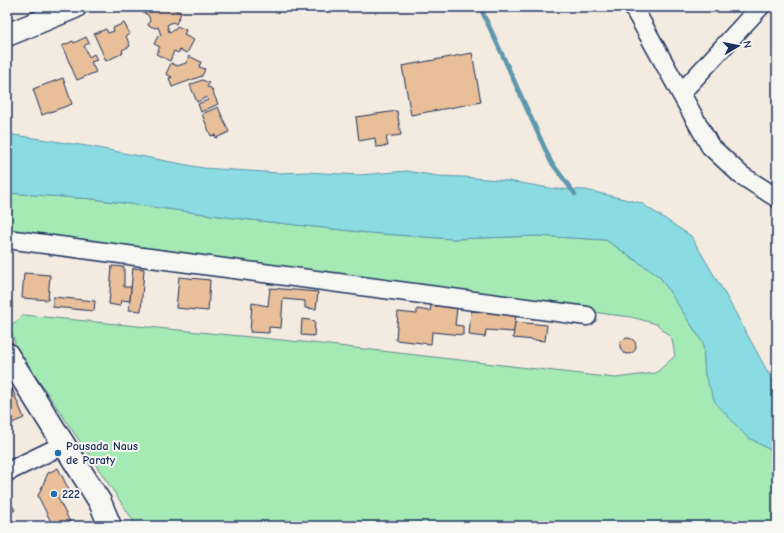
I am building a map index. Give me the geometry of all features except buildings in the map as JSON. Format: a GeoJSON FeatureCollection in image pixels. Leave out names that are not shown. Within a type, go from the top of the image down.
{"type":"FeatureCollection","features":[{"type":"Feature","properties":{"kind":"street"},"geometry":{"type":"LineString","coordinates":[[7,35],[75,7]]}},
{"type":"Feature","properties":{"kind":"street"},"geometry":{"type":"LineString","coordinates":[[633,7],[710,146],[741,175],[777,198]]}},
{"type":"Feature","properties":{"kind":"street"},"geometry":{"type":"LineString","coordinates":[[681,93],[760,7]]}},
{"type":"Feature","properties":{"kind":"street"},"geometry":{"type":"LineString","coordinates":[[7,239],[587,316]]}},
{"type":"Feature","properties":{"kind":"street"},"geometry":{"type":"LineString","coordinates":[[7,354],[100,502],[110,526]]}},
{"type":"Feature","properties":{"kind":"street"},"geometry":{"type":"LineString","coordinates":[[7,472],[64,444]]}},
{"type":"Feature","properties":{"kind":"green space"},"geometry":{"type":"Polygon","coordinates":[[[7,193],[93,199],[242,219],[369,233],[453,239],[537,236],[606,240],[660,277],[703,343],[705,375],[746,436],[777,454],[777,526],[134,526],[133,520],[16,347],[10,326],[24,315],[312,343],[615,378],[656,373],[675,356],[672,339],[657,324],[631,317],[395,287],[7,245],[7,193]]]}},
{"type":"Feature","properties":{"kind":"water"},"geometry":{"type":"Polygon","coordinates":[[[7,134],[87,146],[203,168],[279,173],[307,172],[360,175],[406,171],[438,176],[508,181],[556,189],[586,190],[641,203],[691,236],[724,292],[777,389],[777,454],[746,436],[715,402],[705,375],[703,343],[660,277],[606,240],[537,236],[453,239],[369,233],[242,219],[93,199],[7,193],[7,134]]]}},
{"type":"Feature","properties":{"kind":"waterway"},"geometry":{"type":"LineString","coordinates":[[480,7],[551,162],[575,194]]}},
{"type":"Feature","properties":{"kind":"place","name":"Pousada Naus de Paraty"},"geometry":{"type":"Point","coordinates":[58,453]}},
{"type":"Feature","properties":{"kind":"place","name":"222"},"geometry":{"type":"Point","coordinates":[54,494]}}]}
